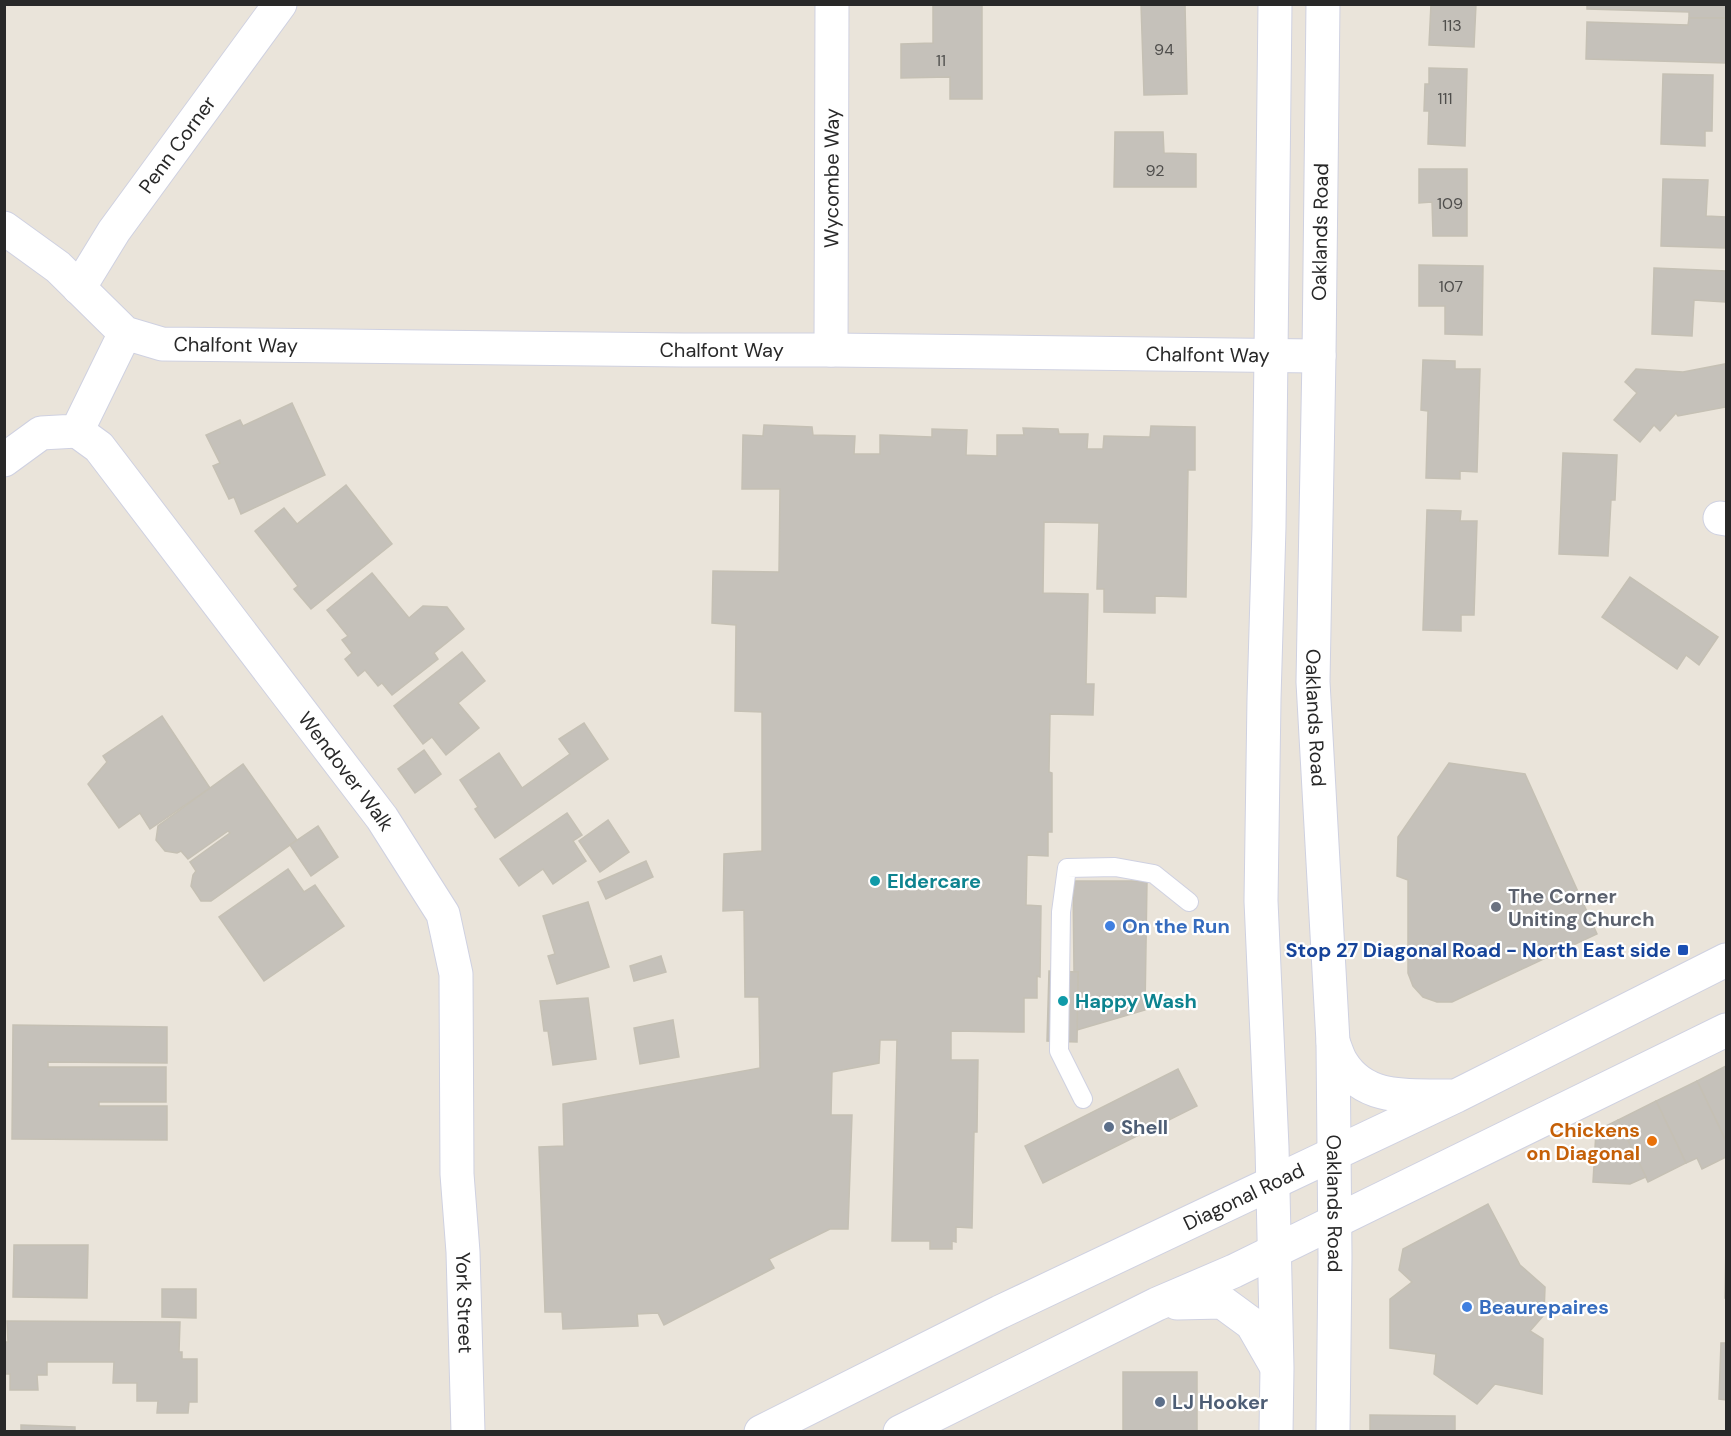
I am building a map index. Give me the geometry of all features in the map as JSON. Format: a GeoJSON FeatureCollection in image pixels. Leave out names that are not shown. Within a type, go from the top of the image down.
{"type":"FeatureCollection","features":[{"type":"Feature","properties":{"kind":"main road","name":"Penn Corner"},"geometry":{"type":"LineString","coordinates":[[79,288],[114,231],[280,4]]}},
{"type":"Feature","properties":{"kind":"main road","name":"Wycombe Way"},"geometry":{"type":"LineString","coordinates":[[831,350],[832,4]]}},
{"type":"Feature","properties":{"kind":"main road"},"geometry":{"type":"LineString","coordinates":[[1275,4],[1261,901],[1273,1183],[1276,1431]]}},
{"type":"Feature","properties":{"kind":"main road","name":"Oaklands Road"},"geometry":{"type":"LineString","coordinates":[[1323,4],[1314,682],[1333,1042],[1333,1431]]}},
{"type":"Feature","properties":{"kind":"main road"},"geometry":{"type":"LineString","coordinates":[[4,228],[58,267],[125,333],[77,431],[41,433],[4,460]]}},
{"type":"Feature","properties":{"kind":"main road","name":"Chalfont Way"},"geometry":{"type":"LineString","coordinates":[[125,333],[162,344],[1319,356]]}},
{"type":"Feature","properties":{"kind":"main road","name":"Wendover Walk"},"geometry":{"type":"LineString","coordinates":[[77,431],[99,447],[382,818],[443,914],[456,974],[457,1174]]}},
{"type":"Feature","properties":{"kind":"main road","name":"Diagonal Road"},"geometry":{"type":"LineString","coordinates":[[761,1431],[1000,1312],[1456,1096],[1726,960]]}},
{"type":"Feature","properties":{"kind":"main road"},"geometry":{"type":"LineString","coordinates":[[900,1431],[1157,1304],[1234,1271],[1726,1030]]}},
{"type":"Feature","properties":{"kind":"main road"},"geometry":{"type":"LineString","coordinates":[[1333,1042],[1342,1063],[1353,1076],[1372,1090],[1392,1094],[1456,1096]]}},
{"type":"Feature","properties":{"kind":"main road","name":"York Street"},"geometry":{"type":"LineString","coordinates":[[457,1174],[463,1252],[468,1431]]}},
{"type":"Feature","properties":{"kind":"main road"},"geometry":{"type":"LineString","coordinates":[[1157,1304],[1222,1302],[1252,1324],[1277,1368]]}},
{"type":"Feature","properties":{"kind":"lane"},"geometry":{"type":"LineString","coordinates":[[1083,1099],[1059,1051],[1061,912],[1067,868],[1115,867],[1154,874],[1189,902]]}},
{"type":"Feature","properties":{"kind":"building"},"geometry":{"type":"Polygon","coordinates":[[[933,4],[982,4],[982,99],[950,99],[950,77],[901,78],[901,44],[933,43],[933,4]]]}},
{"type":"Feature","properties":{"kind":"building"},"geometry":{"type":"Polygon","coordinates":[[[1141,4],[1185,4],[1187,94],[1144,95],[1141,4]]]}},
{"type":"Feature","properties":{"kind":"building"},"geometry":{"type":"Polygon","coordinates":[[[1431,4],[1476,4],[1474,47],[1429,45],[1431,4]]]}},
{"type":"Feature","properties":{"kind":"building"},"geometry":{"type":"Polygon","coordinates":[[[1587,4],[1726,4],[1726,18],[1689,18],[1689,12],[1587,9],[1587,4]]]}},
{"type":"Feature","properties":{"kind":"building"},"geometry":{"type":"Polygon","coordinates":[[[1689,18],[1726,18],[1726,63],[1586,59],[1587,22],[1688,25],[1689,18]]]}},
{"type":"Feature","properties":{"kind":"building"},"geometry":{"type":"Polygon","coordinates":[[[1429,68],[1467,69],[1465,146],[1428,144],[1429,111],[1424,111],[1425,84],[1429,84],[1429,68]]]}},
{"type":"Feature","properties":{"kind":"building"},"geometry":{"type":"Polygon","coordinates":[[[1663,74],[1713,75],[1712,131],[1705,131],[1705,146],[1661,144],[1663,74]]]}},
{"type":"Feature","properties":{"kind":"building"},"geometry":{"type":"Polygon","coordinates":[[[1115,132],[1163,132],[1164,153],[1196,154],[1196,187],[1114,187],[1115,132]]]}},
{"type":"Feature","properties":{"kind":"building"},"geometry":{"type":"Polygon","coordinates":[[[1419,169],[1467,169],[1467,236],[1433,236],[1432,202],[1419,203],[1419,169]]]}},
{"type":"Feature","properties":{"kind":"building"},"geometry":{"type":"Polygon","coordinates":[[[1663,179],[1708,180],[1706,216],[1726,217],[1725,248],[1661,246],[1663,179]]]}},
{"type":"Feature","properties":{"kind":"building"},"geometry":{"type":"Polygon","coordinates":[[[1419,265],[1483,266],[1482,335],[1445,334],[1445,306],[1419,306],[1419,265]]]}},
{"type":"Feature","properties":{"kind":"building"},"geometry":{"type":"Polygon","coordinates":[[[1654,268],[1726,271],[1725,302],[1694,300],[1692,336],[1652,334],[1654,268]]]}},
{"type":"Feature","properties":{"kind":"building"},"geometry":{"type":"Polygon","coordinates":[[[1423,360],[1455,361],[1455,369],[1480,369],[1477,472],[1460,471],[1460,479],[1426,478],[1428,411],[1421,410],[1423,360]]]}},
{"type":"Feature","properties":{"kind":"building"},"geometry":{"type":"Polygon","coordinates":[[[1725,364],[1726,407],[1678,416],[1676,413],[1660,431],[1654,425],[1640,442],[1614,420],[1637,393],[1625,382],[1636,369],[1683,372],[1725,364]]]}},
{"type":"Feature","properties":{"kind":"building"},"geometry":{"type":"Polygon","coordinates":[[[292,403],[325,475],[241,514],[234,497],[229,499],[213,466],[220,463],[206,435],[240,420],[243,426],[292,403]]]}},
{"type":"Feature","properties":{"kind":"building","name":"Eldercare"},"geometry":{"type":"Polygon","coordinates":[[[764,425],[812,427],[813,435],[855,436],[854,454],[880,454],[880,435],[932,437],[932,429],[967,430],[966,455],[997,456],[997,435],[1024,435],[1023,428],[1058,429],[1059,434],[1088,434],[1087,449],[1103,449],[1104,436],[1150,437],[1151,426],[1195,427],[1195,470],[1188,470],[1186,597],[1155,596],[1155,613],[1104,612],[1104,589],[1097,589],[1099,523],[1044,522],[1043,593],[1088,594],[1086,684],[1094,684],[1093,715],[1050,714],[1049,772],[1052,773],[1052,832],[1048,832],[1048,856],[1027,855],[1026,905],[1041,906],[1040,977],[1037,976],[1037,998],[1024,998],[1024,1032],[951,1031],[951,1060],[978,1060],[972,1228],[956,1227],[956,1242],[952,1241],[952,1249],[930,1249],[930,1241],[892,1241],[897,1040],[880,1040],[879,1063],[832,1072],[831,1115],[852,1115],[848,1229],[830,1229],[769,1259],[774,1268],[664,1325],[658,1313],[637,1314],[638,1326],[563,1329],[562,1312],[545,1312],[539,1147],[564,1146],[563,1104],[760,1068],[759,997],[745,997],[744,910],[723,911],[724,854],[762,851],[762,712],[735,711],[736,625],[712,623],[713,571],[779,572],[780,489],[742,489],[743,435],[763,436],[764,425]]]}},
{"type":"Feature","properties":{"kind":"building"},"geometry":{"type":"Polygon","coordinates":[[[1563,453],[1617,455],[1615,500],[1611,500],[1608,556],[1559,554],[1563,453]]]}},
{"type":"Feature","properties":{"kind":"building"},"geometry":{"type":"Polygon","coordinates":[[[346,485],[392,544],[311,609],[294,589],[298,586],[255,531],[284,508],[297,524],[346,485]]]}},
{"type":"Feature","properties":{"kind":"building"},"geometry":{"type":"Polygon","coordinates":[[[1427,510],[1461,511],[1460,521],[1477,521],[1474,615],[1461,615],[1461,631],[1423,630],[1427,510]]]}},
{"type":"Feature","properties":{"kind":"building"},"geometry":{"type":"Polygon","coordinates":[[[372,573],[409,618],[423,606],[447,607],[464,629],[434,653],[438,659],[392,695],[382,683],[378,686],[365,670],[358,676],[345,659],[352,653],[342,640],[348,636],[327,610],[372,573]]]}},
{"type":"Feature","properties":{"kind":"building"},"geometry":{"type":"Polygon","coordinates":[[[1630,577],[1718,637],[1699,665],[1686,655],[1677,669],[1602,617],[1630,577]]]}},
{"type":"Feature","properties":{"kind":"building"},"geometry":{"type":"Polygon","coordinates":[[[462,652],[485,681],[458,703],[479,728],[446,755],[432,737],[423,744],[394,706],[462,652]]]}},
{"type":"Feature","properties":{"kind":"building"},"geometry":{"type":"Polygon","coordinates":[[[162,716],[210,788],[150,829],[140,813],[119,828],[88,784],[107,762],[103,756],[162,716]]]}},
{"type":"Feature","properties":{"kind":"building"},"geometry":{"type":"Polygon","coordinates":[[[584,723],[608,759],[495,838],[475,809],[478,807],[460,780],[499,753],[522,788],[570,754],[559,739],[584,723]]]}},
{"type":"Feature","properties":{"kind":"building"},"geometry":{"type":"Polygon","coordinates":[[[424,750],[441,774],[415,793],[398,769],[424,750]]]}},
{"type":"Feature","properties":{"kind":"building","name":"The Corner Uniting Church"},"geometry":{"type":"Polygon","coordinates":[[[1449,763],[1525,774],[1597,934],[1452,1002],[1437,1002],[1423,997],[1413,986],[1408,973],[1408,880],[1397,876],[1398,837],[1449,763]]]}},
{"type":"Feature","properties":{"kind":"building"},"geometry":{"type":"Polygon","coordinates":[[[243,764],[297,840],[211,901],[201,901],[191,886],[196,871],[190,862],[230,833],[228,831],[188,859],[181,851],[177,853],[165,851],[156,840],[158,826],[243,764]]]}},
{"type":"Feature","properties":{"kind":"building"},"geometry":{"type":"Polygon","coordinates":[[[567,813],[582,835],[573,841],[586,861],[553,884],[543,869],[519,886],[500,859],[567,813]]]}},
{"type":"Feature","properties":{"kind":"building"},"geometry":{"type":"Polygon","coordinates":[[[608,820],[629,852],[600,872],[579,841],[608,820]]]}},
{"type":"Feature","properties":{"kind":"building"},"geometry":{"type":"Polygon","coordinates":[[[318,826],[338,857],[311,876],[290,845],[318,826]]]}},
{"type":"Feature","properties":{"kind":"building"},"geometry":{"type":"Polygon","coordinates":[[[646,861],[653,877],[606,899],[598,882],[646,861]]]}},
{"type":"Feature","properties":{"kind":"building"},"geometry":{"type":"Polygon","coordinates":[[[288,869],[304,892],[315,885],[344,926],[264,981],[219,917],[288,869]]]}},
{"type":"Feature","properties":{"kind":"building","name":"On the Run"},"geometry":{"type":"Polygon","coordinates":[[[1073,881],[1147,881],[1145,1010],[1077,1030],[1078,972],[1074,972],[1073,881]]]}},
{"type":"Feature","properties":{"kind":"building"},"geometry":{"type":"Polygon","coordinates":[[[588,902],[609,967],[557,984],[548,956],[555,954],[543,916],[588,902]]]}},
{"type":"Feature","properties":{"kind":"building"},"geometry":{"type":"Polygon","coordinates":[[[661,956],[666,972],[634,981],[630,966],[661,956]]]}},
{"type":"Feature","properties":{"kind":"building","name":"Happy Wash"},"geometry":{"type":"Polygon","coordinates":[[[1049,971],[1078,972],[1077,1042],[1047,1041],[1049,971]]]}},
{"type":"Feature","properties":{"kind":"building"},"geometry":{"type":"Polygon","coordinates":[[[588,998],[596,1059],[553,1065],[548,1031],[544,1031],[540,1001],[588,998]]]}},
{"type":"Feature","properties":{"kind":"building"},"geometry":{"type":"Polygon","coordinates":[[[673,1020],[679,1057],[640,1064],[634,1028],[673,1020]]]}},
{"type":"Feature","properties":{"kind":"building"},"geometry":{"type":"Polygon","coordinates":[[[13,1025],[167,1027],[167,1063],[48,1062],[48,1067],[166,1067],[166,1102],[99,1102],[99,1106],[167,1106],[167,1140],[12,1139],[13,1025]]]}},
{"type":"Feature","properties":{"kind":"building"},"geometry":{"type":"Polygon","coordinates":[[[1726,1066],[1726,1141],[1697,1081],[1726,1066]]]}},
{"type":"Feature","properties":{"kind":"building","name":"Shell"},"geometry":{"type":"Polygon","coordinates":[[[1178,1069],[1197,1106],[1043,1183],[1025,1146],[1178,1069]]]}},
{"type":"Feature","properties":{"kind":"building"},"geometry":{"type":"Polygon","coordinates":[[[1697,1081],[1726,1141],[1726,1157],[1702,1169],[1697,1158],[1686,1163],[1656,1101],[1697,1081]]]}},
{"type":"Feature","properties":{"kind":"building","name":"Chickens on Diagonal"},"geometry":{"type":"Polygon","coordinates":[[[1656,1101],[1686,1163],[1648,1182],[1618,1120],[1656,1101]]]}},
{"type":"Feature","properties":{"kind":"building"},"geometry":{"type":"Polygon","coordinates":[[[1618,1120],[1646,1177],[1630,1184],[1593,1182],[1596,1131],[1618,1120]]]}},
{"type":"Feature","properties":{"kind":"building","name":"Beaurepaires"},"geometry":{"type":"Polygon","coordinates":[[[1488,1204],[1520,1265],[1545,1287],[1544,1315],[1530,1331],[1543,1339],[1542,1394],[1495,1384],[1477,1404],[1434,1374],[1436,1354],[1390,1348],[1390,1299],[1412,1282],[1399,1270],[1403,1249],[1488,1204]]]}},
{"type":"Feature","properties":{"kind":"building"},"geometry":{"type":"Polygon","coordinates":[[[1726,1242],[1726,1298],[1725,1298],[1726,1242]]]}},
{"type":"Feature","properties":{"kind":"building"},"geometry":{"type":"Polygon","coordinates":[[[14,1245],[88,1245],[87,1298],[13,1297],[14,1245]]]}},
{"type":"Feature","properties":{"kind":"building"},"geometry":{"type":"Polygon","coordinates":[[[162,1289],[196,1289],[196,1318],[162,1317],[162,1289]]]}},
{"type":"Feature","properties":{"kind":"building"},"geometry":{"type":"Polygon","coordinates":[[[7,1321],[180,1322],[179,1352],[182,1352],[182,1359],[197,1359],[197,1402],[189,1402],[188,1413],[157,1413],[158,1401],[137,1401],[137,1383],[113,1383],[114,1362],[47,1362],[47,1375],[37,1375],[38,1390],[10,1390],[10,1374],[4,1374],[4,1342],[8,1342],[7,1321]]]}},
{"type":"Feature","properties":{"kind":"building"},"geometry":{"type":"Polygon","coordinates":[[[1721,1343],[1726,1343],[1726,1400],[1719,1399],[1721,1343]]]}},
{"type":"Feature","properties":{"kind":"building","name":"LJ Hooker"},"geometry":{"type":"Polygon","coordinates":[[[1123,1372],[1197,1372],[1197,1432],[1123,1432],[1123,1372]]]}},
{"type":"Feature","properties":{"kind":"building"},"geometry":{"type":"Polygon","coordinates":[[[1370,1415],[1455,1416],[1455,1432],[1370,1432],[1370,1415]]]}},
{"type":"Feature","properties":{"kind":"building"},"geometry":{"type":"Polygon","coordinates":[[[21,1425],[75,1427],[75,1432],[21,1432],[21,1425]]]}},
{"type":"Feature","properties":{"kind":"place","name":"Eldercare"},"geometry":{"type":"Point","coordinates":[875,881]}},
{"type":"Feature","properties":{"kind":"place","name":"The Corner Uniting Church"},"geometry":{"type":"Point","coordinates":[1496,907]}},
{"type":"Feature","properties":{"kind":"place","name":"On the Run"},"geometry":{"type":"Point","coordinates":[1110,926]}},
{"type":"Feature","properties":{"kind":"place","name":"Stop 27 Diagonal Road - North East side"},"geometry":{"type":"Point","coordinates":[1683,950]}},
{"type":"Feature","properties":{"kind":"place","name":"Happy Wash"},"geometry":{"type":"Point","coordinates":[1063,1001]}},
{"type":"Feature","properties":{"kind":"place","name":"Shell"},"geometry":{"type":"Point","coordinates":[1109,1127]}},
{"type":"Feature","properties":{"kind":"place","name":"Chickens on Diagonal"},"geometry":{"type":"Point","coordinates":[1652,1141]}},
{"type":"Feature","properties":{"kind":"place","name":"Beaurepaires"},"geometry":{"type":"Point","coordinates":[1467,1307]}},
{"type":"Feature","properties":{"kind":"place","name":"LJ Hooker"},"geometry":{"type":"Point","coordinates":[1160,1402]}}]}
